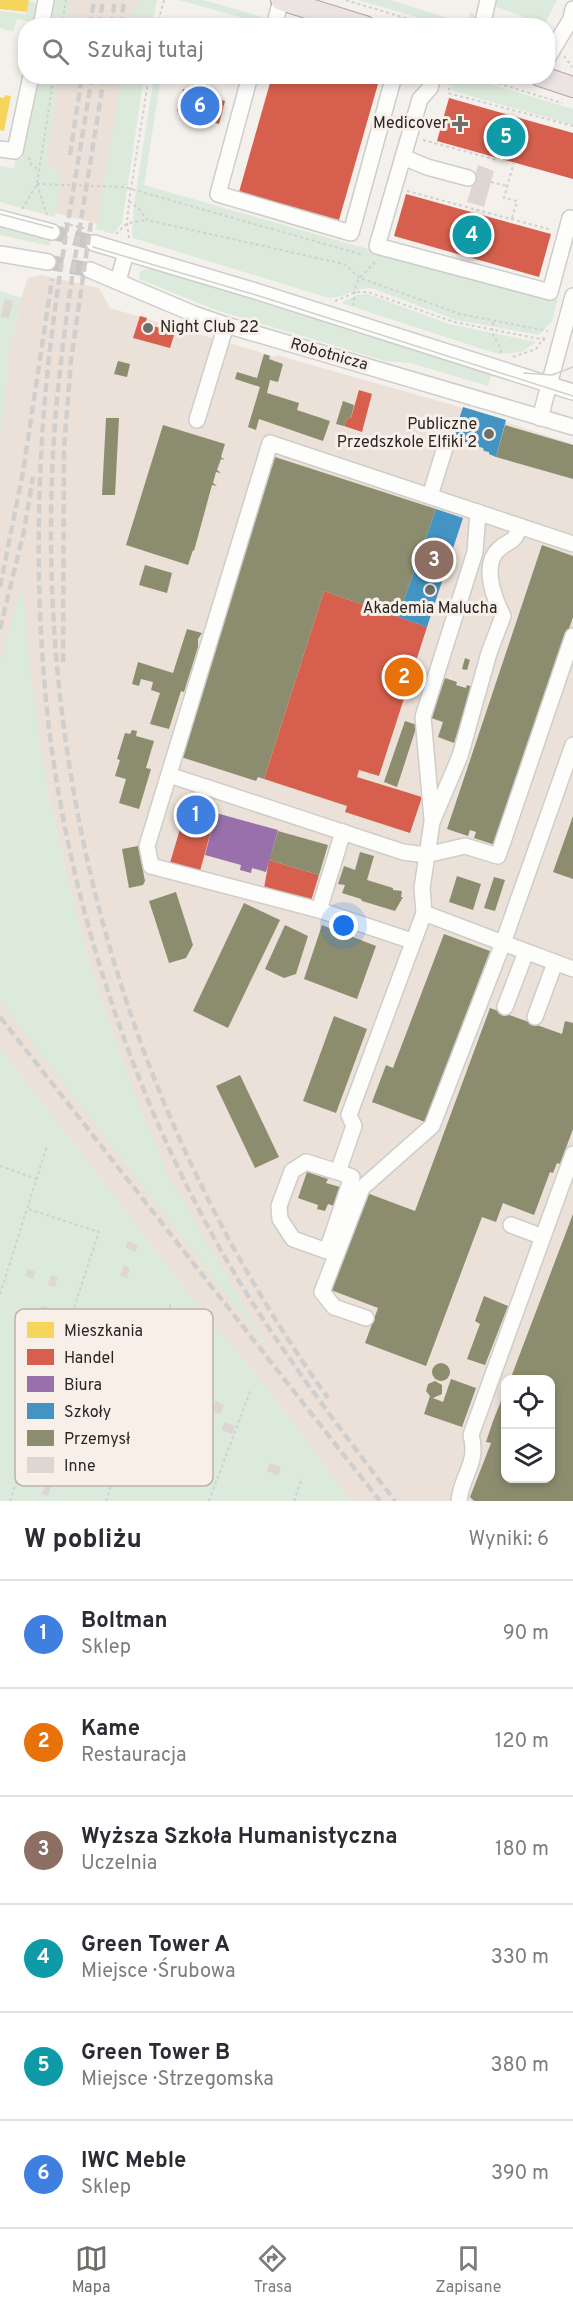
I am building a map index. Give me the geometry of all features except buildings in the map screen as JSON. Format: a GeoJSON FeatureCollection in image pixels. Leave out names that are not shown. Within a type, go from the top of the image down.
{"type":"FeatureCollection","features":[{"type":"Feature","properties":{"kind":"main road"},"geometry":{"type":"LineString","coordinates":[[281,0],[339,18]]}},
{"type":"Feature","properties":{"kind":"main road"},"geometry":{"type":"LineString","coordinates":[[551,84],[568,95]]}},
{"type":"Feature","properties":{"kind":"street"},"geometry":{"type":"LineString","coordinates":[[43,18],[46,0]]}},
{"type":"Feature","properties":{"kind":"street"},"geometry":{"type":"LineString","coordinates":[[276,18],[281,0]]}},
{"type":"Feature","properties":{"kind":"street"},"geometry":{"type":"LineString","coordinates":[[484,18],[488,0]]}},
{"type":"Feature","properties":{"kind":"street"},"geometry":{"type":"LineString","coordinates":[[555,45],[571,19],[573,9]]}},
{"type":"Feature","properties":{"kind":"street"},"geometry":{"type":"LineString","coordinates":[[0,149],[15,151],[29,84]]}},
{"type":"Feature","properties":{"kind":"street"},"geometry":{"type":"LineString","coordinates":[[248,84],[218,194],[351,233],[392,84]]}},
{"type":"Feature","properties":{"kind":"street"},"geometry":{"type":"LineString","coordinates":[[431,84],[420,99],[377,246],[550,292],[570,218],[573,219]]}},
{"type":"Feature","properties":{"kind":"street"},"geometry":{"type":"LineString","coordinates":[[402,160],[468,178]]}},
{"type":"Feature","properties":{"kind":"street"},"geometry":{"type":"LineString","coordinates":[[0,218],[50,225]]}},
{"type":"Feature","properties":{"kind":"street"},"geometry":{"type":"LineString","coordinates":[[94,243],[127,247],[252,290],[573,392]]}},
{"type":"Feature","properties":{"kind":"street"},"geometry":{"type":"LineString","coordinates":[[118,281],[127,247]]}},
{"type":"Feature","properties":{"kind":"street"},"geometry":{"type":"LineString","coordinates":[[0,254],[48,262]]}},
{"type":"Feature","properties":{"kind":"street","name":"Robotnicza"},"geometry":{"type":"LineString","coordinates":[[90,270],[226,325],[573,428]]}},
{"type":"Feature","properties":{"kind":"street"},"geometry":{"type":"LineString","coordinates":[[540,418],[573,296]]}},
{"type":"Feature","properties":{"kind":"street"},"geometry":{"type":"LineString","coordinates":[[197,420],[226,325]]}},
{"type":"Feature","properties":{"kind":"street"},"geometry":{"type":"LineString","coordinates":[[430,496],[447,441]]}},
{"type":"Feature","properties":{"kind":"street"},"geometry":{"type":"LineString","coordinates":[[412,941],[319,910],[151,866],[147,846],[270,443],[573,544]]}},
{"type":"Feature","properties":{"kind":"street"},"geometry":{"type":"LineString","coordinates":[[432,822],[423,717],[475,552],[478,512]]}},
{"type":"Feature","properties":{"kind":"street"},"geometry":{"type":"LineString","coordinates":[[338,1172],[354,1126],[349,1115],[424,913],[422,888],[432,822],[460,756],[489,653],[503,616],[493,592],[490,567],[500,549],[515,540],[520,526]]}},
{"type":"Feature","properties":{"kind":"street"},"geometry":{"type":"LineString","coordinates":[[169,775],[403,852],[426,855],[465,846],[498,856],[573,636]]}},
{"type":"Feature","properties":{"kind":"street"},"geometry":{"type":"LineString","coordinates":[[366,1318],[333,1306],[322,1292],[362,1188],[432,1126],[503,943],[573,745]]}},
{"type":"Feature","properties":{"kind":"street"},"geometry":{"type":"LineString","coordinates":[[319,910],[343,832]]}},
{"type":"Feature","properties":{"kind":"street"},"geometry":{"type":"LineString","coordinates":[[424,913],[573,969]]}},
{"type":"Feature","properties":{"kind":"street"},"geometry":{"type":"LineString","coordinates":[[506,1007],[526,952]]}},
{"type":"Feature","properties":{"kind":"street"},"geometry":{"type":"LineString","coordinates":[[535,1017],[555,963]]}},
{"type":"Feature","properties":{"kind":"street"},"geometry":{"type":"LineString","coordinates":[[306,1162],[338,1172],[352,1177],[327,1251],[293,1239],[280,1220],[279,1206],[292,1172],[306,1162]]}},
{"type":"Feature","properties":{"kind":"street"},"geometry":{"type":"LineString","coordinates":[[459,1501],[474,1459],[471,1435],[572,1162]]}},
{"type":"Feature","properties":{"kind":"street"},"geometry":{"type":"LineString","coordinates":[[511,1225],[543,1237]]}},
{"type":"Feature","properties":{"kind":"path"},"geometry":{"type":"LineString","coordinates":[[63,18],[66,0]]}},
{"type":"Feature","properties":{"kind":"path"},"geometry":{"type":"LineString","coordinates":[[159,18],[164,0]]}},
{"type":"Feature","properties":{"kind":"path"},"geometry":{"type":"LineString","coordinates":[[346,0],[405,18]]}},
{"type":"Feature","properties":{"kind":"path"},"geometry":{"type":"LineString","coordinates":[[21,212],[37,184],[53,84]]}},
{"type":"Feature","properties":{"kind":"path"},"geometry":{"type":"LineString","coordinates":[[127,247],[130,189],[148,84]]}},
{"type":"Feature","properties":{"kind":"path"},"geometry":{"type":"LineString","coordinates":[[450,84],[448,93],[573,126]]}},
{"type":"Feature","properties":{"kind":"path"},"geometry":{"type":"LineString","coordinates":[[509,84],[568,95]]}},
{"type":"Feature","properties":{"kind":"path"},"geometry":{"type":"LineString","coordinates":[[409,136],[497,160],[498,158]]}},
{"type":"Feature","properties":{"kind":"path"},"geometry":{"type":"LineString","coordinates":[[512,218],[517,201],[504,198],[514,162]]}},
{"type":"Feature","properties":{"kind":"path"},"geometry":{"type":"LineString","coordinates":[[491,182],[507,186]]}},
{"type":"Feature","properties":{"kind":"path"},"geometry":{"type":"LineString","coordinates":[[37,184],[130,189],[360,254],[377,246],[379,251],[374,265],[356,284],[351,310]]}},
{"type":"Feature","properties":{"kind":"path"},"geometry":{"type":"LineString","coordinates":[[37,184],[50,225]]}},
{"type":"Feature","properties":{"kind":"path"},"geometry":{"type":"LineString","coordinates":[[394,188],[566,234]]}},
{"type":"Feature","properties":{"kind":"path"},"geometry":{"type":"LineString","coordinates":[[129,201],[147,220]]}},
{"type":"Feature","properties":{"kind":"path"},"geometry":{"type":"LineString","coordinates":[[482,215],[483,211]]}},
{"type":"Feature","properties":{"kind":"path"},"geometry":{"type":"LineString","coordinates":[[114,236],[127,224],[147,220],[336,261],[344,264],[360,278],[460,315],[550,331],[536,349],[512,358]]}},
{"type":"Feature","properties":{"kind":"path"},"geometry":{"type":"LineString","coordinates":[[329,301],[339,300],[356,292],[378,294],[454,322],[543,339]]}},
{"type":"Feature","properties":{"kind":"path"},"geometry":{"type":"LineString","coordinates":[[493,322],[493,337],[499,345],[501,354]]}},
{"type":"Feature","properties":{"kind":"path"},"geometry":{"type":"LineString","coordinates":[[0,1294],[47,1146]]}},
{"type":"Feature","properties":{"kind":"path"},"geometry":{"type":"LineString","coordinates":[[0,1166],[37,1179]]}},
{"type":"Feature","properties":{"kind":"path"},"geometry":{"type":"LineString","coordinates":[[28,1209],[99,1232],[74,1309]]}},
{"type":"Feature","properties":{"kind":"path"},"geometry":{"type":"LineString","coordinates":[[169,1309],[171,1303]]}},
{"type":"Feature","properties":{"kind":"path"},"geometry":{"type":"LineString","coordinates":[[209,1501],[251,1389]]}},
{"type":"Feature","properties":{"kind":"path"},"geometry":{"type":"LineString","coordinates":[[294,1501],[302,1478]]}},
{"type":"Feature","properties":{"kind":"path"},"geometry":{"type":"LineString","coordinates":[[10,1501],[15,1486]]}},
{"type":"Feature","properties":{"kind":"path"},"geometry":{"type":"LineString","coordinates":[[106,1501],[111,1486]]}},
{"type":"Feature","properties":{"kind":"shaded area"},"geometry":{"type":"Polygon","coordinates":[[[68,0],[154,0],[150,18],[65,18],[68,0]]]}},
{"type":"Feature","properties":{"kind":"shaded area"},"geometry":{"type":"Polygon","coordinates":[[[55,84],[139,84],[114,228],[36,208],[55,84]]]}},
{"type":"Feature","properties":{"kind":"shaded area"},"geometry":{"type":"Polygon","coordinates":[[[42,275],[99,288],[110,308],[276,357],[277,355],[453,405],[573,444],[573,1501],[350,1501],[281,1406],[213,1323],[213,1309],[202,1309],[191,1296],[0,1048],[0,987],[124,1066],[92,972],[67,878],[47,786],[0,774],[0,436],[9,364],[7,359],[28,278],[42,275]]]}},
{"type":"Feature","properties":{"kind":"green space"},"geometry":{"type":"Polygon","coordinates":[[[55,0],[70,0],[67,18],[51,18],[55,0]]]}},
{"type":"Feature","properties":{"kind":"green space"},"geometry":{"type":"Polygon","coordinates":[[[142,0],[157,0],[153,18],[132,18],[134,6],[142,0]]]}},
{"type":"Feature","properties":{"kind":"green space"},"geometry":{"type":"Polygon","coordinates":[[[179,0],[203,0],[263,17],[243,18],[179,0]]]}},
{"type":"Feature","properties":{"kind":"green space"},"geometry":{"type":"Polygon","coordinates":[[[358,0],[390,0],[448,18],[419,18],[358,0]]]}},
{"type":"Feature","properties":{"kind":"green space"},"geometry":{"type":"Polygon","coordinates":[[[496,0],[557,0],[548,18],[526,18],[494,6],[496,0]]]}},
{"type":"Feature","properties":{"kind":"green space"},"geometry":{"type":"Polygon","coordinates":[[[29,1],[35,3],[39,8],[34,18],[18,18],[13,32],[0,28],[0,11],[26,14],[29,1]]]}},
{"type":"Feature","properties":{"kind":"green space"},"geometry":{"type":"Polygon","coordinates":[[[471,11],[476,18],[469,18],[471,11]]]}},
{"type":"Feature","properties":{"kind":"green space"},"geometry":{"type":"Polygon","coordinates":[[[38,84],[58,84],[45,165],[61,171],[55,217],[0,202],[0,166],[14,168],[16,158],[22,159],[38,84]]]}},
{"type":"Feature","properties":{"kind":"green space"},"geometry":{"type":"Polygon","coordinates":[[[121,84],[143,84],[122,223],[113,234],[96,229],[121,84]]]}},
{"type":"Feature","properties":{"kind":"green space"},"geometry":{"type":"Polygon","coordinates":[[[153,84],[160,84],[144,185],[357,246],[558,298],[552,321],[539,335],[456,320],[371,288],[329,298],[133,238],[134,204],[153,84]]]}},
{"type":"Feature","properties":{"kind":"green space"},"geometry":{"type":"Polygon","coordinates":[[[452,84],[490,84],[573,109],[573,125],[453,91],[452,84]]]}},
{"type":"Feature","properties":{"kind":"green space"},"geometry":{"type":"Polygon","coordinates":[[[0,225],[51,239],[50,246],[0,235],[0,225]]]}},
{"type":"Feature","properties":{"kind":"green space"},"geometry":{"type":"Polygon","coordinates":[[[146,269],[162,270],[491,374],[488,386],[410,363],[385,361],[216,310],[139,279],[140,272],[146,269]]]}},
{"type":"Feature","properties":{"kind":"green space"},"geometry":{"type":"Polygon","coordinates":[[[0,291],[21,298],[7,359],[10,364],[0,436],[0,291]]]}},
{"type":"Feature","properties":{"kind":"green space"},"geometry":{"type":"Polygon","coordinates":[[[368,294],[449,324],[536,342],[522,352],[498,354],[341,303],[357,295],[368,294]]]}},
{"type":"Feature","properties":{"kind":"green space"},"geometry":{"type":"Polygon","coordinates":[[[22,585],[33,692],[47,786],[67,878],[92,972],[124,1066],[167,1173],[270,1351],[0,1001],[0,663],[22,585]]]}},
{"type":"Feature","properties":{"kind":"green space"},"geometry":{"type":"Polygon","coordinates":[[[0,1048],[202,1309],[15,1309],[15,1486],[213,1486],[213,1323],[281,1406],[350,1501],[0,1501],[0,1048]]]}},
{"type":"Feature","properties":{"kind":"tunnel"},"geometry":{"type":"LineString","coordinates":[[52,232],[94,243]]}},
{"type":"Feature","properties":{"kind":"tunnel"},"geometry":{"type":"LineString","coordinates":[[48,262],[90,270]]}},
{"type":"Feature","properties":{"kind":"tram line"},"geometry":{"type":"LineString","coordinates":[[0,214],[53,228]]}},
{"type":"Feature","properties":{"kind":"tram line"},"geometry":{"type":"LineString","coordinates":[[93,247],[256,295],[573,396]]}},
{"type":"Feature","properties":{"kind":"tram line"},"geometry":{"type":"LineString","coordinates":[[524,373],[552,375],[573,367]]}},
{"type":"Feature","properties":{"kind":"railway"},"geometry":{"type":"LineString","coordinates":[[91,18],[94,0]]}},
{"type":"Feature","properties":{"kind":"railway"},"geometry":{"type":"LineString","coordinates":[[100,18],[103,0]]}},
{"type":"Feature","properties":{"kind":"railway"},"geometry":{"type":"LineString","coordinates":[[112,18],[115,0]]}},
{"type":"Feature","properties":{"kind":"railway"},"geometry":{"type":"LineString","coordinates":[[122,18],[124,0]]}},
{"type":"Feature","properties":{"kind":"railway"},"geometry":{"type":"LineString","coordinates":[[70,155],[81,84]]}},
{"type":"Feature","properties":{"kind":"railway"},"geometry":{"type":"LineString","coordinates":[[91,84],[51,336],[40,490],[39,589],[42,656],[54,764],[67,839],[85,915],[134,1064],[163,1136],[197,1205],[233,1271],[271,1331],[395,1501]]}},
{"type":"Feature","properties":{"kind":"railway"},"geometry":{"type":"LineString","coordinates":[[103,84],[65,326],[52,476],[53,599],[63,722],[83,842],[113,960],[153,1076],[202,1187],[261,1295],[328,1398]]}},
{"type":"Feature","properties":{"kind":"railway"},"geometry":{"type":"LineString","coordinates":[[63,662],[64,448],[71,360],[91,222]]}},
{"type":"Feature","properties":{"kind":"railway"},"geometry":{"type":"LineString","coordinates":[[0,587],[23,472],[52,279]]}},
{"type":"Feature","properties":{"kind":"railway"},"geometry":{"type":"LineString","coordinates":[[0,629],[24,531],[33,477]]}},
{"type":"Feature","properties":{"kind":"railway"},"geometry":{"type":"LineString","coordinates":[[0,1017],[380,1501]]}},
{"type":"Feature","properties":{"kind":"place","name":"IWC Meble"},"geometry":{"type":"Point","coordinates":[200,106]}},
{"type":"Feature","properties":{"kind":"place","name":"Medicover"},"geometry":{"type":"Point","coordinates":[460,124]}},
{"type":"Feature","properties":{"kind":"place","name":"Green Tower B"},"geometry":{"type":"Point","coordinates":[506,137]}},
{"type":"Feature","properties":{"kind":"place","name":"Green Tower A"},"geometry":{"type":"Point","coordinates":[472,235]}},
{"type":"Feature","properties":{"kind":"place","name":"Night Club 22"},"geometry":{"type":"Point","coordinates":[148,328]}},
{"type":"Feature","properties":{"kind":"place","name":"Publiczne Przedszkole Elfiki 2"},"geometry":{"type":"Point","coordinates":[489,434]}},
{"type":"Feature","properties":{"kind":"place","name":"Wyższa Szkoła Humanistyczna"},"geometry":{"type":"Point","coordinates":[434,560]}},
{"type":"Feature","properties":{"kind":"place","name":"Akademia Malucha"},"geometry":{"type":"Point","coordinates":[430,590]}},
{"type":"Feature","properties":{"kind":"place","name":"Kame"},"geometry":{"type":"Point","coordinates":[404,677]}},
{"type":"Feature","properties":{"kind":"place","name":"Boltman"},"geometry":{"type":"Point","coordinates":[196,815]}}]}
